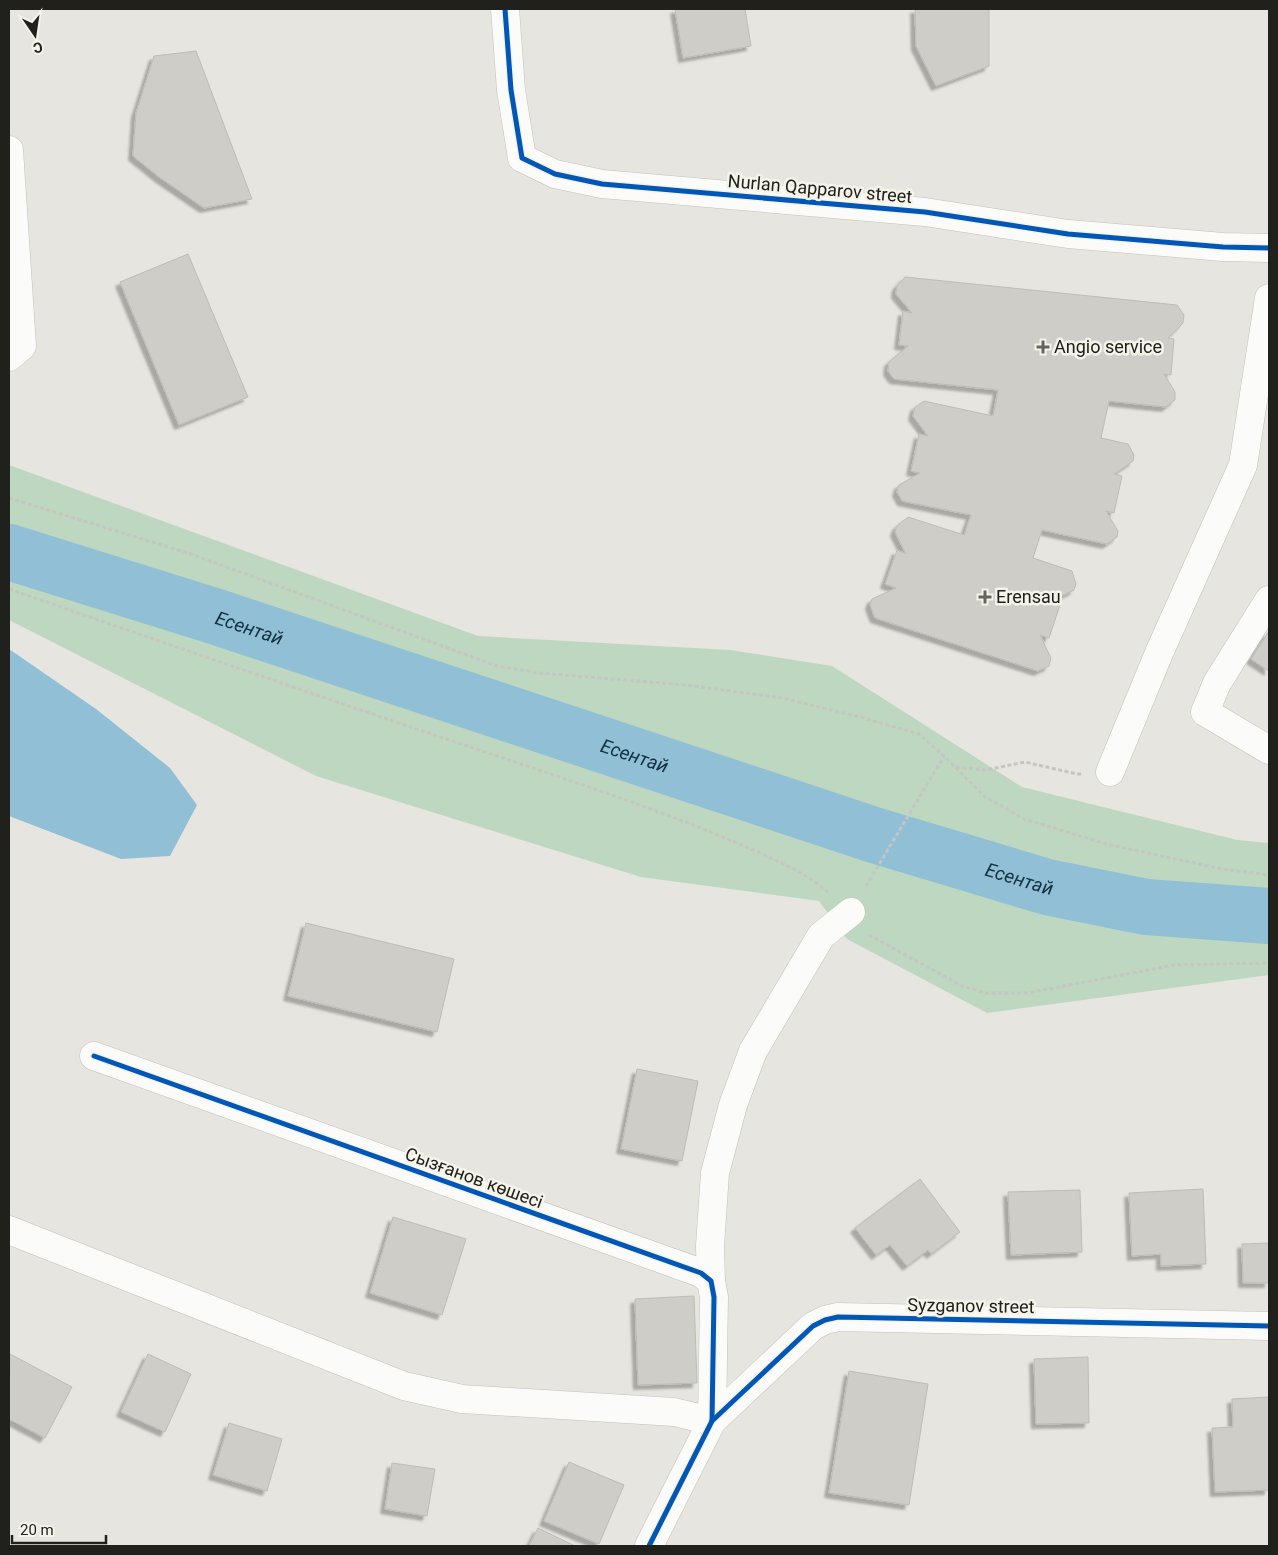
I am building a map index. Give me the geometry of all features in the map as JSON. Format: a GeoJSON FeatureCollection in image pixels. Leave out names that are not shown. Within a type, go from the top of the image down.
{"type":"FeatureCollection","features":[{"type":"Feature","properties":{"kind":"street","name":"Nurlan Qapparov street"},"geometry":{"type":"LineString","coordinates":[[505,9],[511,90],[522,158],[555,174],[602,184],[925,212],[1068,234],[1223,247],[1269,248]]}},
{"type":"Feature","properties":{"kind":"street"},"geometry":{"type":"LineString","coordinates":[[9,150],[22,346],[9,357]]}},
{"type":"Feature","properties":{"kind":"street"},"geometry":{"type":"LineString","coordinates":[[1110,772],[1158,653],[1243,464],[1269,298]]}},
{"type":"Feature","properties":{"kind":"street"},"geometry":{"type":"LineString","coordinates":[[1269,600],[1217,683],[1205,712],[1269,750]]}},
{"type":"Feature","properties":{"kind":"street"},"geometry":{"type":"LineString","coordinates":[[649,1546],[712,1421],[714,1297],[711,1281],[710,1246],[715,1173],[733,1105],[753,1051],[821,936],[851,912]]}},
{"type":"Feature","properties":{"kind":"street","name":"Сызғанов көшесі"},"geometry":{"type":"LineString","coordinates":[[94,1056],[701,1273],[711,1281]]}},
{"type":"Feature","properties":{"kind":"street"},"geometry":{"type":"LineString","coordinates":[[9,1230],[404,1386],[462,1399],[674,1412],[712,1421]]}},
{"type":"Feature","properties":{"kind":"street","name":"Syzganov street"},"geometry":{"type":"LineString","coordinates":[[712,1421],[813,1326],[824,1320],[838,1317],[1269,1326]]}},
{"type":"Feature","properties":{"kind":"path"},"geometry":{"type":"LineString","coordinates":[[9,498],[190,554],[497,666],[540,673],[686,684],[782,698],[919,734],[984,796],[1024,819],[1106,844],[1222,869],[1269,875]]}},
{"type":"Feature","properties":{"kind":"path"},"geometry":{"type":"LineString","coordinates":[[9,589],[240,670],[566,779],[687,822],[774,859],[822,887],[851,912],[863,931],[962,986],[986,993],[1027,993],[1174,965],[1269,962]]}},
{"type":"Feature","properties":{"kind":"path"},"geometry":{"type":"LineString","coordinates":[[872,878],[944,756]]}},
{"type":"Feature","properties":{"kind":"path"},"geometry":{"type":"LineString","coordinates":[[956,768],[986,770],[1025,762],[1077,774],[1110,772]]}},
{"type":"Feature","properties":{"kind":"green space"},"geometry":{"type":"Polygon","coordinates":[[[9,465],[478,636],[730,650],[832,666],[1022,787],[1237,840],[1269,843],[1269,975],[987,1013],[847,939],[819,901],[641,877],[316,776],[9,620],[9,465]]]}},
{"type":"Feature","properties":{"kind":"water"},"geometry":{"type":"Polygon","coordinates":[[[9,649],[96,709],[170,768],[197,805],[170,856],[121,859],[9,816],[9,649]]]}},
{"type":"Feature","properties":{"kind":"building"},"geometry":{"type":"Polygon","coordinates":[[[675,9],[745,9],[751,46],[683,58],[675,9]]]}},
{"type":"Feature","properties":{"kind":"building"},"geometry":{"type":"Polygon","coordinates":[[[915,9],[989,9],[989,66],[936,86],[916,46],[915,9]]]}},
{"type":"Feature","properties":{"kind":"building"},"geometry":{"type":"Polygon","coordinates":[[[196,51],[252,199],[204,208],[159,177],[133,156],[136,113],[154,56],[196,51]]]}},
{"type":"Feature","properties":{"kind":"building"},"geometry":{"type":"Polygon","coordinates":[[[188,254],[248,397],[179,425],[120,282],[188,254]]]}},
{"type":"Feature","properties":{"kind":"building"},"geometry":{"type":"Polygon","coordinates":[[[905,277],[1177,305],[1184,315],[1183,323],[1168,338],[1174,339],[1171,375],[1164,374],[1175,392],[1175,400],[1166,407],[1109,401],[1101,438],[1128,444],[1134,455],[1133,461],[1114,474],[1122,476],[1114,513],[1106,511],[1118,531],[1117,537],[1107,544],[1042,530],[1033,558],[1072,571],[1076,584],[1074,590],[1051,601],[1060,605],[1049,638],[1040,635],[1051,658],[1049,666],[1038,671],[875,618],[870,605],[872,599],[896,588],[885,584],[897,550],[906,554],[895,532],[897,526],[908,517],[964,535],[971,515],[902,501],[897,492],[899,485],[920,473],[911,471],[919,434],[928,436],[913,416],[915,407],[924,401],[993,416],[998,390],[894,379],[888,371],[889,362],[908,346],[899,345],[903,311],[912,313],[896,294],[897,286],[905,277]]]}},
{"type":"Feature","properties":{"kind":"building"},"geometry":{"type":"Polygon","coordinates":[[[1269,631],[1269,671],[1251,659],[1269,631]]]}},
{"type":"Feature","properties":{"kind":"building"},"geometry":{"type":"Polygon","coordinates":[[[306,923],[454,959],[437,1032],[288,996],[306,923]]]}},
{"type":"Feature","properties":{"kind":"building"},"geometry":{"type":"Polygon","coordinates":[[[637,1069],[698,1081],[682,1161],[621,1149],[637,1069]]]}},
{"type":"Feature","properties":{"kind":"building"},"geometry":{"type":"Polygon","coordinates":[[[920,1179],[960,1232],[931,1254],[928,1250],[907,1266],[890,1245],[876,1255],[855,1228],[920,1179]]]}},
{"type":"Feature","properties":{"kind":"building"},"geometry":{"type":"Polygon","coordinates":[[[1203,1189],[1206,1264],[1161,1266],[1161,1254],[1132,1256],[1129,1193],[1203,1189]]]}},
{"type":"Feature","properties":{"kind":"building"},"geometry":{"type":"Polygon","coordinates":[[[1080,1190],[1082,1252],[1011,1255],[1008,1192],[1080,1190]]]}},
{"type":"Feature","properties":{"kind":"building"},"geometry":{"type":"Polygon","coordinates":[[[393,1217],[466,1239],[442,1315],[370,1293],[393,1217]]]}},
{"type":"Feature","properties":{"kind":"building"},"geometry":{"type":"Polygon","coordinates":[[[1269,1243],[1269,1283],[1243,1283],[1242,1244],[1269,1243]]]}},
{"type":"Feature","properties":{"kind":"building"},"geometry":{"type":"Polygon","coordinates":[[[694,1296],[697,1383],[638,1385],[635,1299],[694,1296]]]}},
{"type":"Feature","properties":{"kind":"building"},"geometry":{"type":"Polygon","coordinates":[[[10,1354],[72,1387],[45,1438],[9,1419],[10,1354]]]}},
{"type":"Feature","properties":{"kind":"building"},"geometry":{"type":"Polygon","coordinates":[[[148,1354],[191,1374],[165,1432],[121,1412],[148,1354]]]}},
{"type":"Feature","properties":{"kind":"building"},"geometry":{"type":"Polygon","coordinates":[[[1088,1357],[1089,1423],[1036,1424],[1034,1359],[1088,1357]]]}},
{"type":"Feature","properties":{"kind":"building"},"geometry":{"type":"Polygon","coordinates":[[[849,1371],[928,1384],[909,1505],[829,1493],[849,1371]]]}},
{"type":"Feature","properties":{"kind":"building"},"geometry":{"type":"Polygon","coordinates":[[[1269,1397],[1269,1490],[1215,1492],[1212,1428],[1233,1427],[1232,1399],[1269,1397]]]}},
{"type":"Feature","properties":{"kind":"building"},"geometry":{"type":"Polygon","coordinates":[[[229,1423],[282,1439],[267,1491],[213,1475],[229,1423]]]}},
{"type":"Feature","properties":{"kind":"building"},"geometry":{"type":"Polygon","coordinates":[[[569,1462],[624,1485],[599,1544],[544,1521],[569,1462]]]}},
{"type":"Feature","properties":{"kind":"building"},"geometry":{"type":"Polygon","coordinates":[[[392,1463],[435,1469],[427,1516],[385,1509],[392,1463]]]}},
{"type":"Feature","properties":{"kind":"building"},"geometry":{"type":"Polygon","coordinates":[[[538,1528],[575,1546],[529,1546],[538,1528]]]}},
{"type":"Feature","properties":{"kind":"waterway","name":"Есентай"},"geometry":{"type":"LineString","coordinates":[[9,552],[217,617],[874,835],[1047,887],[1146,907],[1269,916]]}},
{"type":"Feature","properties":{"kind":"cycle path"},"geometry":{"type":"LineString","coordinates":[[505,9],[511,90],[522,158],[555,174],[602,184],[925,212],[1068,234],[1223,247],[1269,248]]}},
{"type":"Feature","properties":{"kind":"cycle path"},"geometry":{"type":"LineString","coordinates":[[94,1056],[701,1273],[711,1281],[714,1297],[712,1421]]}},
{"type":"Feature","properties":{"kind":"cycle path"},"geometry":{"type":"LineString","coordinates":[[649,1546],[712,1421],[813,1326],[825,1320],[838,1317],[1269,1326]]}},
{"type":"Feature","properties":{"kind":"place","name":"Angio service"},"geometry":{"type":"Point","coordinates":[1043,347]}},
{"type":"Feature","properties":{"kind":"place","name":"Erensau"},"geometry":{"type":"Point","coordinates":[985,597]}}]}
